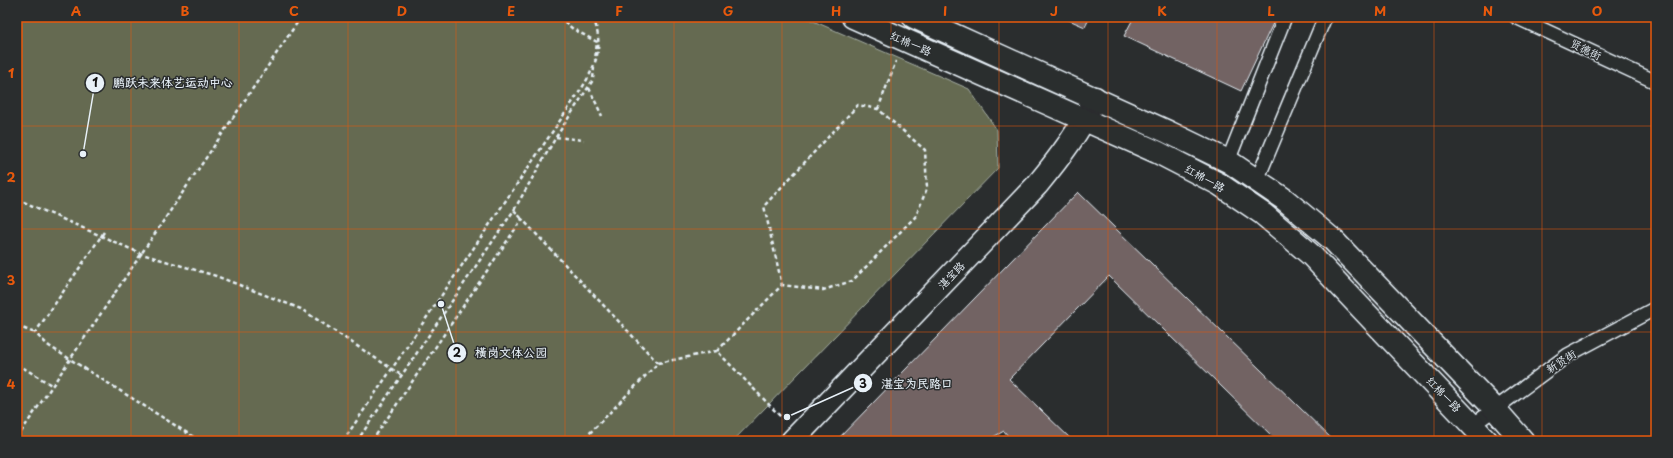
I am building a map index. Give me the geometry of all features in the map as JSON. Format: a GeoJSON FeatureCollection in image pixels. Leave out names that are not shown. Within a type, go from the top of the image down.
{"type":"FeatureCollection","features":[{"type":"Feature","properties":{"kind":"main road","name":"红棉一路"},"geometry":{"type":"LineString","coordinates":[[853,17],[1157,152],[1219,184],[1264,214],[1310,254],[1487,441]]}},
{"type":"Feature","properties":{"kind":"main road"},"geometry":{"type":"LineString","coordinates":[[914,17],[1095,98],[1228,161],[1257,180],[1284,199],[1333,240],[1494,408],[1523,441]]}},
{"type":"Feature","properties":{"kind":"main road","name":"湛宝路"},"geometry":{"type":"LineString","coordinates":[[796,438],[1037,184],[1070,145],[1085,120],[1095,98]]}},
{"type":"Feature","properties":{"kind":"lane"},"geometry":{"type":"LineString","coordinates":[[1228,161],[1285,17]]}},
{"type":"Feature","properties":{"kind":"lane"},"geometry":{"type":"LineString","coordinates":[[1257,180],[1325,17]]}},
{"type":"Feature","properties":{"kind":"lane","name":"贤德街"},"geometry":{"type":"LineString","coordinates":[[1516,17],[1656,82]]}},
{"type":"Feature","properties":{"kind":"lane","name":"新贤街"},"geometry":{"type":"LineString","coordinates":[[1473,425],[1494,408],[1568,355],[1656,308]]}},
{"type":"Feature","properties":{"kind":"path"},"geometry":{"type":"LineString","coordinates":[[17,438],[301,17]]}},
{"type":"Feature","properties":{"kind":"path"},"geometry":{"type":"LineString","coordinates":[[357,441],[514,210],[556,137],[593,80],[597,42],[573,28],[559,17]]}},
{"type":"Feature","properties":{"kind":"path"},"geometry":{"type":"LineString","coordinates":[[342,441],[582,88],[594,66],[598,53],[599,40],[593,17]]}},
{"type":"Feature","properties":{"kind":"path"},"geometry":{"type":"LineString","coordinates":[[878,109],[903,40]]}},
{"type":"Feature","properties":{"kind":"path"},"geometry":{"type":"LineString","coordinates":[[589,87],[602,116]]}},
{"type":"Feature","properties":{"kind":"path"},"geometry":{"type":"LineString","coordinates":[[858,105],[878,109],[925,150],[927,188],[916,216],[852,281],[823,290],[782,285],[764,206],[858,105]]}},
{"type":"Feature","properties":{"kind":"path"},"geometry":{"type":"LineString","coordinates":[[556,137],[584,140]]}},
{"type":"Feature","properties":{"kind":"path"},"geometry":{"type":"LineString","coordinates":[[17,192],[23,180]]}},
{"type":"Feature","properties":{"kind":"path"},"geometry":{"type":"LineString","coordinates":[[17,199],[142,254],[216,276],[300,309],[402,375]]}},
{"type":"Feature","properties":{"kind":"path"},"geometry":{"type":"LineString","coordinates":[[514,210],[658,364]]}},
{"type":"Feature","properties":{"kind":"path"},"geometry":{"type":"LineString","coordinates":[[372,441],[522,219]]}},
{"type":"Feature","properties":{"kind":"path"},"geometry":{"type":"LineString","coordinates":[[35,333],[104,232]]}},
{"type":"Feature","properties":{"kind":"path"},"geometry":{"type":"LineString","coordinates":[[582,441],[658,364],[716,351],[782,285]]}},
{"type":"Feature","properties":{"kind":"path"},"geometry":{"type":"LineString","coordinates":[[17,326],[35,333],[49,346],[200,441]]}},
{"type":"Feature","properties":{"kind":"path"},"geometry":{"type":"LineString","coordinates":[[716,351],[796,438]]}},
{"type":"Feature","properties":{"kind":"path"},"geometry":{"type":"LineString","coordinates":[[17,364],[53,386]]}},
{"type":"Feature","properties":{"kind":"path"},"geometry":{"type":"LineString","coordinates":[[359,438],[362,441]]}},
{"type":"Feature","properties":{"kind":"green space"},"geometry":{"type":"Polygon","coordinates":[[[17,17],[804,17],[969,89],[997,130],[998,168],[733,441],[17,441],[17,17]]]}},
{"type":"Feature","properties":{"kind":"building"},"geometry":{"type":"Polygon","coordinates":[[[1062,17],[1090,17],[1085,27],[1062,17]]]}},
{"type":"Feature","properties":{"kind":"building"},"geometry":{"type":"Polygon","coordinates":[[[1134,17],[1276,17],[1241,91],[1124,36],[1134,17]]]}},
{"type":"Feature","properties":{"kind":"building"},"geometry":{"type":"Polygon","coordinates":[[[1078,192],[1334,441],[1277,441],[1109,276],[1009,379],[1073,441],[1012,441],[1004,431],[986,441],[836,441],[1078,192]]]}},
{"type":"Feature","properties":{"kind":"place","name":"鹏跃未来体艺运动中心"},"geometry":{"type":"Point","coordinates":[83,154]}},
{"type":"Feature","properties":{"kind":"place","name":"横岗文体公园"},"geometry":{"type":"Point","coordinates":[441,304]}},
{"type":"Feature","properties":{"kind":"place","name":"湛宝为民路口"},"geometry":{"type":"Point","coordinates":[787,417]}}]}
